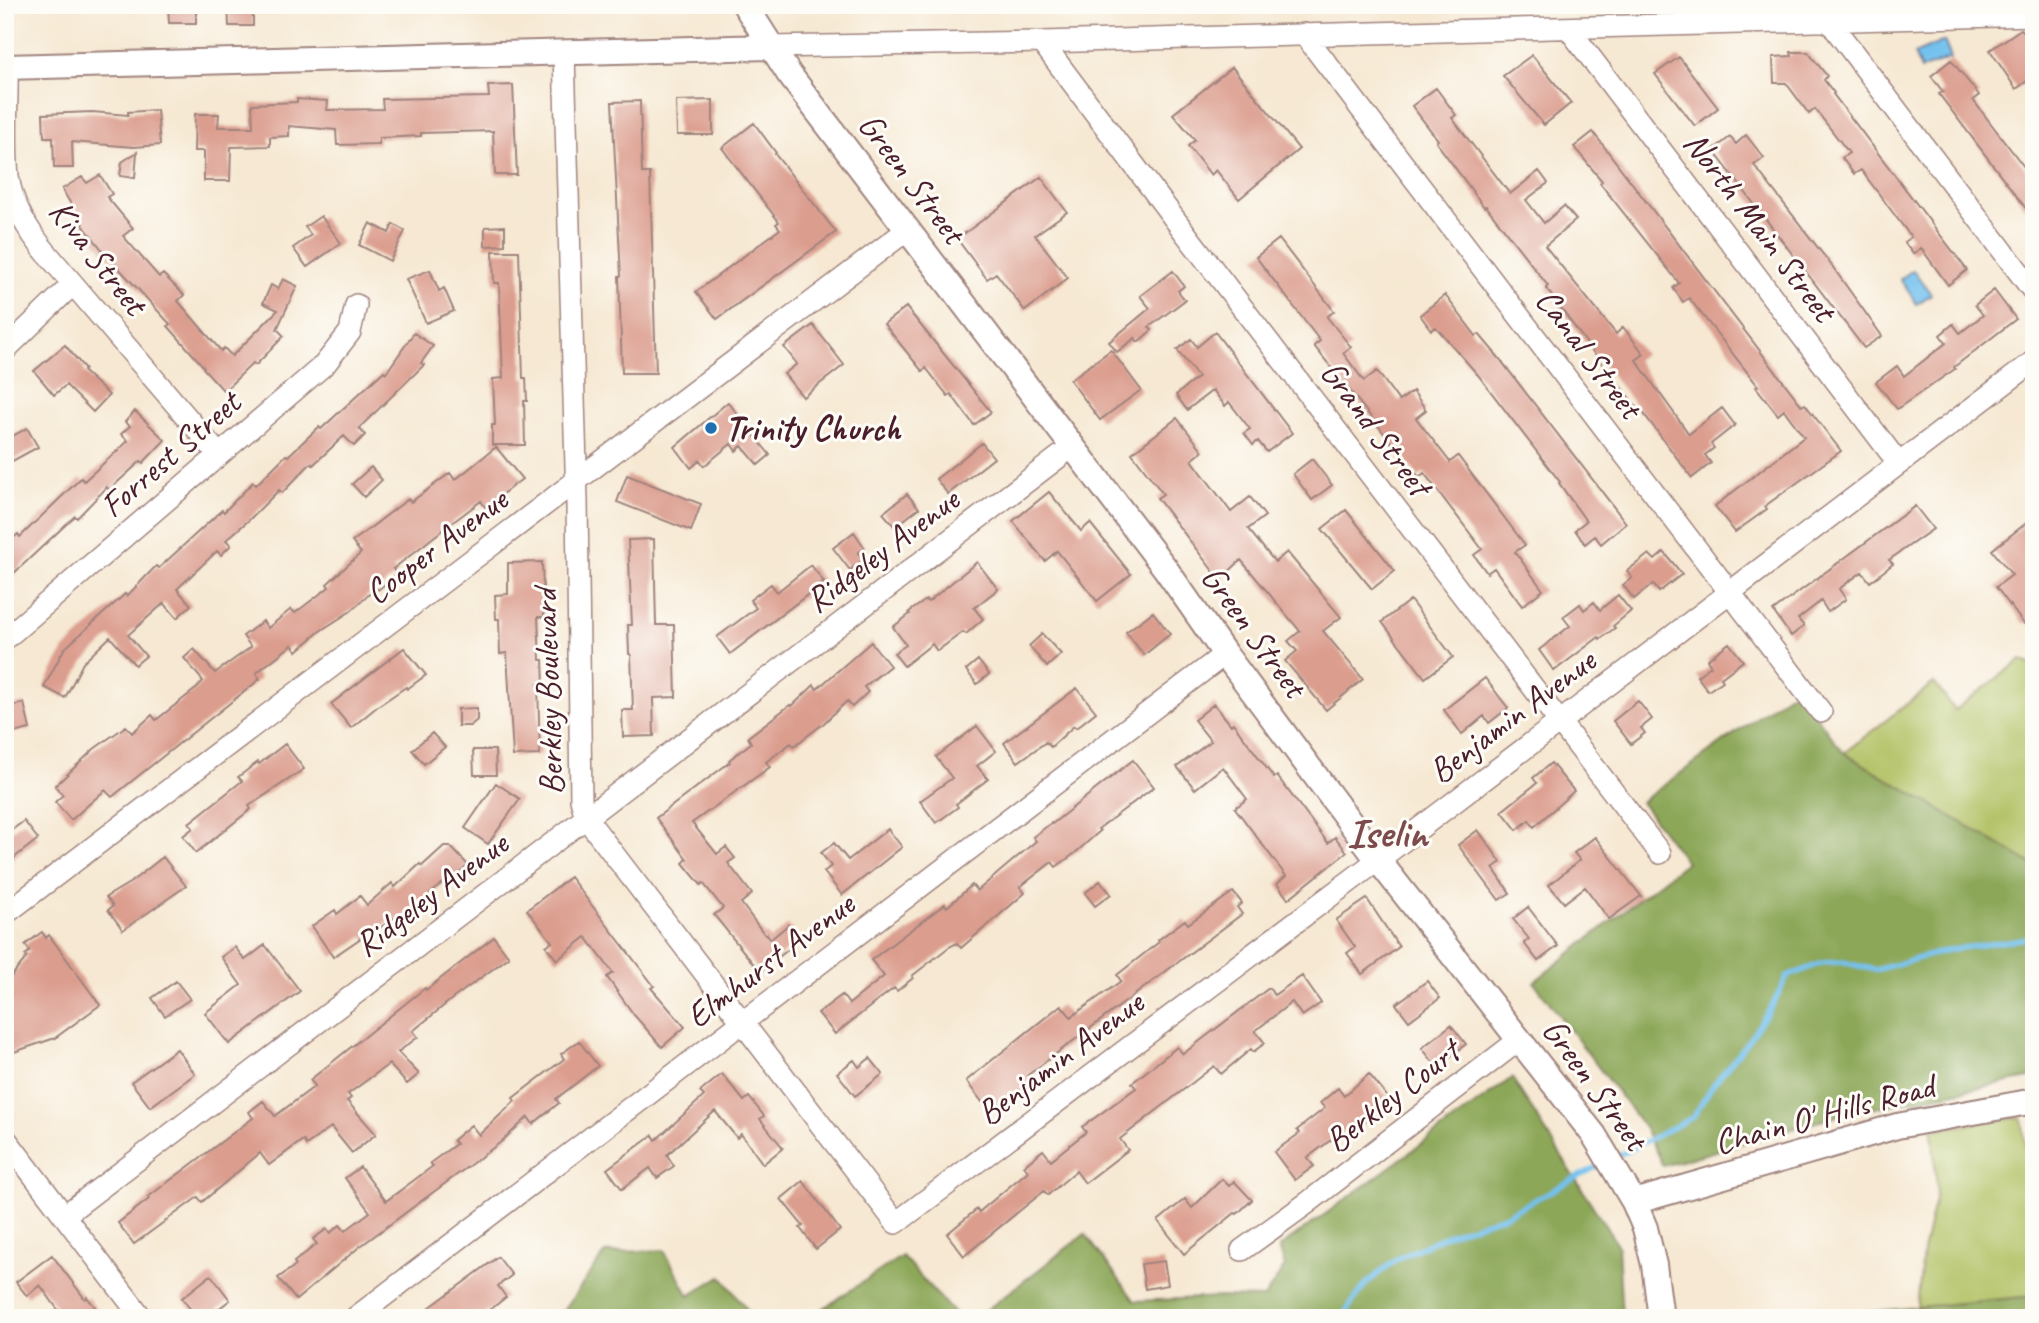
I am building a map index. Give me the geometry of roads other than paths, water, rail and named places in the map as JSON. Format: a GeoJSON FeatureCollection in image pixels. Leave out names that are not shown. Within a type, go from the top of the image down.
{"type":"FeatureCollection","features":[{"type":"Feature","properties":{"kind":"street","name":"Green Street"},"geometry":{"type":"LineString","coordinates":[[746,5],[771,47],[1165,568],[1225,654],[1378,860],[1594,1135],[1621,1178],[1645,1228],[1654,1265],[1661,1318]]}},
{"type":"Feature","properties":{"kind":"street"},"geometry":{"type":"LineString","coordinates":[[6,67],[2034,15]]}},
{"type":"Feature","properties":{"kind":"street"},"geometry":{"type":"LineString","coordinates":[[1830,22],[2034,292]]}},
{"type":"Feature","properties":{"kind":"street","name":"North Main Street"},"geometry":{"type":"LineString","coordinates":[[1569,29],[1899,464]]}},
{"type":"Feature","properties":{"kind":"street","name":"Canal Street"},"geometry":{"type":"LineString","coordinates":[[1304,34],[1821,712]]}},
{"type":"Feature","properties":{"kind":"street","name":"Grand Street"},"geometry":{"type":"LineString","coordinates":[[1042,42],[1173,218],[1660,853]]}},
{"type":"Feature","properties":{"kind":"street","name":"Berkley Boulevard"},"geometry":{"type":"LineString","coordinates":[[564,54],[582,800],[586,817],[896,1223]]}},
{"type":"Feature","properties":{"kind":"street","name":"Kiva Street"},"geometry":{"type":"LineString","coordinates":[[6,67],[8,177],[15,201],[33,235],[219,455]]}},
{"type":"Feature","properties":{"kind":"street","name":"Cooper Avenue"},"geometry":{"type":"LineString","coordinates":[[5,914],[907,230]]}},
{"type":"Feature","properties":{"kind":"street"},"geometry":{"type":"LineString","coordinates":[[5,350],[73,285]]}},
{"type":"Feature","properties":{"kind":"street","name":"Forrest Street"},"geometry":{"type":"LineString","coordinates":[[5,639],[334,356],[350,332],[356,305]]}},
{"type":"Feature","properties":{"kind":"street","name":"Benjamin Avenue"},"geometry":{"type":"LineString","coordinates":[[896,1223],[2034,361]]}},
{"type":"Feature","properties":{"kind":"street","name":"Ridgeley Avenue"},"geometry":{"type":"LineString","coordinates":[[65,1215],[1072,447]]}},
{"type":"Feature","properties":{"kind":"street","name":"Elmhurst Avenue"},"geometry":{"type":"LineString","coordinates":[[355,1318],[1225,654]]}},
{"type":"Feature","properties":{"kind":"street","name":"Berkley Court"},"geometry":{"type":"LineString","coordinates":[[1242,1250],[1519,1040]]}},
{"type":"Feature","properties":{"kind":"street","name":"Chain O' Hills Road"},"geometry":{"type":"LineString","coordinates":[[1634,1202],[1897,1125],[2034,1101]]}},
{"type":"Feature","properties":{"kind":"street"},"geometry":{"type":"LineString","coordinates":[[5,1138],[142,1318]]}},
{"type":"Feature","properties":{"kind":"water"},"geometry":{"type":"Polygon","coordinates":[[[1944,41],[1951,58],[1921,70],[1914,54],[1944,41]]]}},
{"type":"Feature","properties":{"kind":"water"},"geometry":{"type":"Polygon","coordinates":[[[1913,270],[1931,294],[1917,304],[1900,279],[1913,270]]]}},
{"type":"Feature","properties":{"kind":"waterway"},"geometry":{"type":"LineString","coordinates":[[1614,1158],[1693,1117],[1713,1085],[1772,1006],[1787,977],[1821,963],[1843,962],[1875,970],[1949,950],[2034,937]]}},
{"type":"Feature","properties":{"kind":"waterway"},"geometry":{"type":"LineString","coordinates":[[1341,1318],[1367,1283],[1397,1259],[1449,1234],[1504,1216],[1602,1164]]}},
{"type":"Feature","properties":{"kind":"place","name":"Trinity Church"},"geometry":{"type":"Point","coordinates":[711,428]}},
{"type":"Feature","properties":{"kind":"district","name":"Iselin"},"geometry":{"type":"Point","coordinates":[1387,833]}}]}
